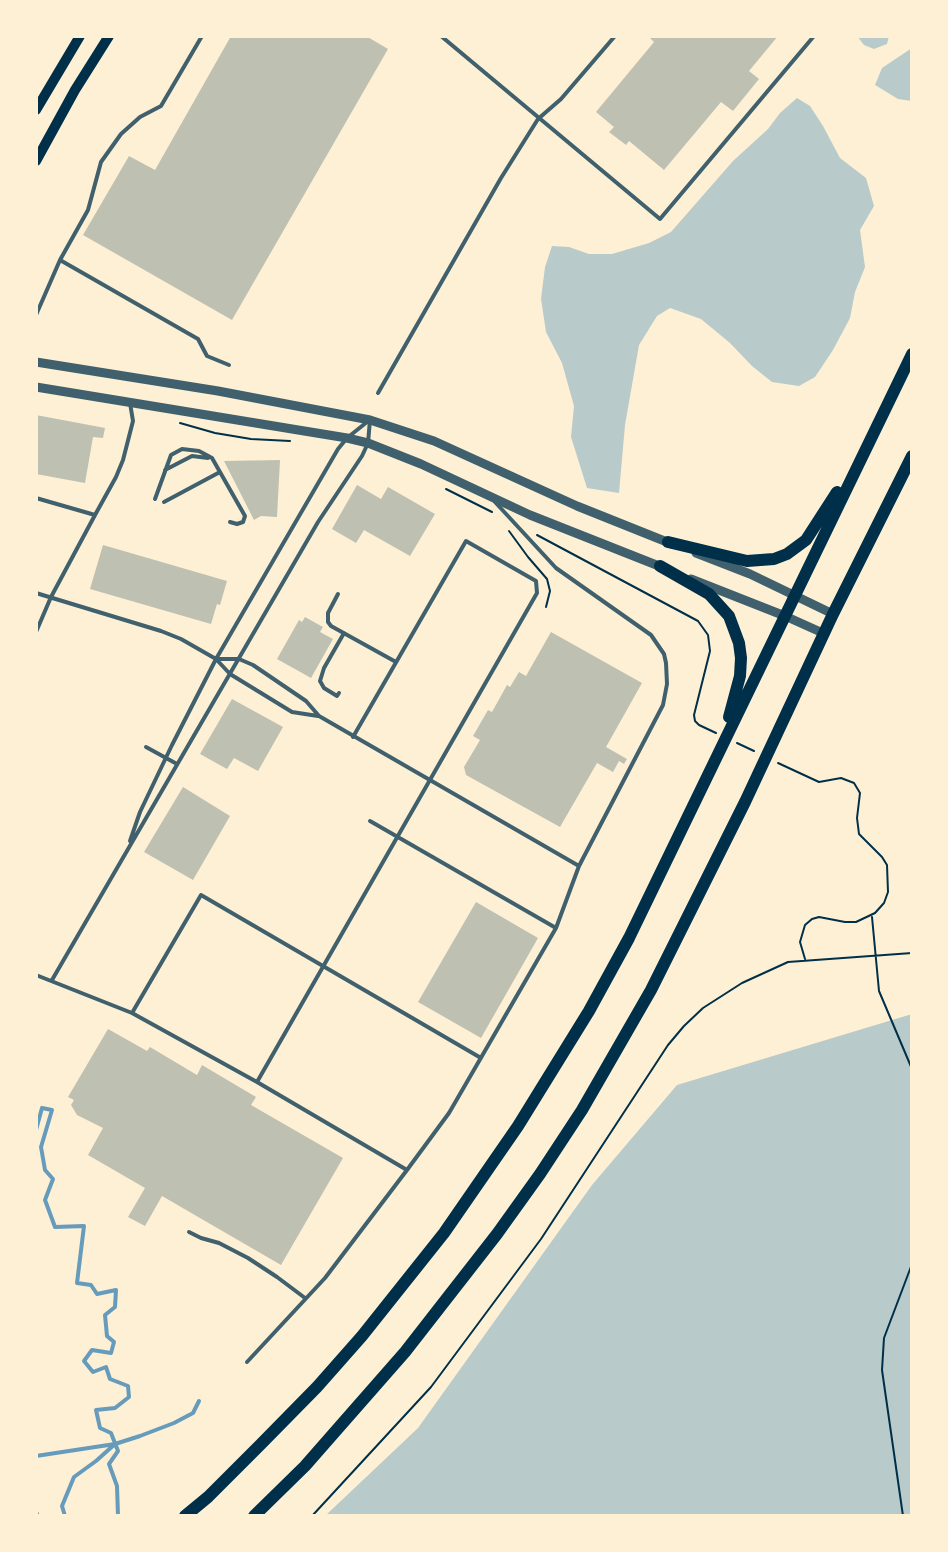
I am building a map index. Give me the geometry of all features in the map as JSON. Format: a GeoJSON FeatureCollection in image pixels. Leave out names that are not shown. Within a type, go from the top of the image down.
{"type":"FeatureCollection","features":[{"type":"Feature","properties":{"kind":"highway"},"geometry":{"type":"LineString","coordinates":[[185,1516],[223,1482],[317,1387],[405,1282],[481,1181],[518,1126],[589,1011],[634,928],[912,354]]}},
{"type":"Feature","properties":{"kind":"highway"},"geometry":{"type":"LineString","coordinates":[[668,542],[747,561],[774,559],[787,554],[812,534],[871,437]]}},
{"type":"Feature","properties":{"kind":"highway"},"geometry":{"type":"LineString","coordinates":[[254,1516],[305,1466],[405,1352],[496,1234],[558,1147],[651,990],[745,802],[912,456]]}},
{"type":"Feature","properties":{"kind":"highway"},"geometry":{"type":"LineString","coordinates":[[660,566],[709,594],[729,616],[739,643],[740,676],[717,756]]}},
{"type":"Feature","properties":{"kind":"main road"},"geometry":{"type":"LineString","coordinates":[[36,110],[80,36]]}},
{"type":"Feature","properties":{"kind":"main road"},"geometry":{"type":"LineString","coordinates":[[36,161],[75,90],[109,36]]}},
{"type":"Feature","properties":{"kind":"street"},"geometry":{"type":"LineString","coordinates":[[36,362],[218,391],[370,420],[434,441],[576,507],[750,574],[834,614]]}},
{"type":"Feature","properties":{"kind":"street"},"geometry":{"type":"LineString","coordinates":[[36,387],[368,443],[413,460],[575,534],[660,566],[825,634]]}},
{"type":"Feature","properties":{"kind":"lane"},"geometry":{"type":"LineString","coordinates":[[36,315],[60,260],[88,210],[101,162],[121,134],[140,117],[161,106],[202,36]]}},
{"type":"Feature","properties":{"kind":"lane"},"geometry":{"type":"LineString","coordinates":[[441,36],[660,219],[814,36]]}},
{"type":"Feature","properties":{"kind":"lane"},"geometry":{"type":"LineString","coordinates":[[378,393],[501,178],[538,118],[561,99],[615,36]]}},
{"type":"Feature","properties":{"kind":"lane"},"geometry":{"type":"LineString","coordinates":[[60,260],[198,339],[207,356],[229,365]]}},
{"type":"Feature","properties":{"kind":"lane"},"geometry":{"type":"LineString","coordinates":[[36,632],[51,597],[123,460],[133,421],[130,402]]}},
{"type":"Feature","properties":{"kind":"lane"},"geometry":{"type":"LineString","coordinates":[[126,852],[140,812],[216,658],[338,449],[347,438],[370,420]]}},
{"type":"Feature","properties":{"kind":"lane"},"geometry":{"type":"LineString","coordinates":[[52,980],[318,522],[362,456],[368,443],[370,420]]}},
{"type":"Feature","properties":{"kind":"lane"},"geometry":{"type":"LineString","coordinates":[[155,499],[171,454],[182,449],[199,452],[212,459],[245,516],[243,522],[237,524],[230,522]]}},
{"type":"Feature","properties":{"kind":"lane"},"geometry":{"type":"LineString","coordinates":[[165,470],[192,456],[212,459]]}},
{"type":"Feature","properties":{"kind":"lane"},"geometry":{"type":"LineString","coordinates":[[164,502],[220,472]]}},
{"type":"Feature","properties":{"kind":"lane"},"geometry":{"type":"LineString","coordinates":[[247,1362],[326,1278],[449,1113],[556,928],[579,866],[663,705],[667,684],[664,654],[651,635],[556,568],[490,496]]}},
{"type":"Feature","properties":{"kind":"lane"},"geometry":{"type":"LineString","coordinates":[[36,498],[95,514]]}},
{"type":"Feature","properties":{"kind":"lane"},"geometry":{"type":"LineString","coordinates":[[256,1082],[537,592],[536,581],[466,541],[353,737]]}},
{"type":"Feature","properties":{"kind":"lane"},"geometry":{"type":"LineString","coordinates":[[36,593],[181,639],[216,658],[230,674],[292,712],[319,716]]}},
{"type":"Feature","properties":{"kind":"lane"},"geometry":{"type":"LineString","coordinates":[[338,594],[327,617],[331,626],[396,662]]}},
{"type":"Feature","properties":{"kind":"lane"},"geometry":{"type":"LineString","coordinates":[[339,693],[337,696],[324,688],[320,681],[324,668],[344,633]]}},
{"type":"Feature","properties":{"kind":"lane"},"geometry":{"type":"LineString","coordinates":[[216,658],[239,659],[253,665],[306,701],[319,716],[353,737],[579,866]]}},
{"type":"Feature","properties":{"kind":"lane"},"geometry":{"type":"LineString","coordinates":[[146,747],[177,764]]}},
{"type":"Feature","properties":{"kind":"lane"},"geometry":{"type":"LineString","coordinates":[[370,821],[556,928]]}},
{"type":"Feature","properties":{"kind":"lane"},"geometry":{"type":"LineString","coordinates":[[132,1013],[201,895],[481,1058]]}},
{"type":"Feature","properties":{"kind":"lane"},"geometry":{"type":"LineString","coordinates":[[36,975],[132,1013],[408,1170]]}},
{"type":"Feature","properties":{"kind":"lane"},"geometry":{"type":"LineString","coordinates":[[189,1232],[219,1243],[248,1258],[305,1298]]}},
{"type":"Feature","properties":{"kind":"path"},"geometry":{"type":"LineString","coordinates":[[175,422],[215,433],[251,439],[292,441]]}},
{"type":"Feature","properties":{"kind":"path"},"geometry":{"type":"LineString","coordinates":[[508,530],[548,579],[549,591],[546,607]]}},
{"type":"Feature","properties":{"kind":"path"},"geometry":{"type":"LineString","coordinates":[[805,959],[800,942],[805,925],[819,917],[856,922],[872,916],[884,903],[889,879],[887,866],[882,857],[859,834],[856,818],[859,788],[849,780],[841,778],[819,782],[812,779]]}},
{"type":"Feature","properties":{"kind":"path"},"geometry":{"type":"LineString","coordinates":[[872,916],[879,991],[912,1069]]}},
{"type":"Feature","properties":{"kind":"path"},"geometry":{"type":"LineString","coordinates":[[312,1516],[431,1387],[541,1239],[661,1055],[684,1026],[703,1008],[742,983],[788,962],[912,953]]}},
{"type":"Feature","properties":{"kind":"path"},"geometry":{"type":"LineString","coordinates":[[903,1516],[882,1370],[884,1338],[912,1264]]}},
{"type":"Feature","properties":{"kind":"path"},"geometry":{"type":"LineString","coordinates":[[36,1507],[38,1516]]}},
{"type":"Feature","properties":{"kind":"shaded area"},"geometry":{"type":"Polygon","coordinates":[[[857,36],[889,36],[887,44],[874,49],[864,45],[857,36]]]}},
{"type":"Feature","properties":{"kind":"shaded area"},"geometry":{"type":"Polygon","coordinates":[[[912,48],[912,101],[898,99],[875,85],[882,68],[912,48]]]}},
{"type":"Feature","properties":{"kind":"shaded area"},"geometry":{"type":"Polygon","coordinates":[[[797,98],[810,106],[840,158],[866,178],[874,206],[860,230],[865,267],[855,292],[850,318],[833,350],[815,377],[799,386],[772,382],[701,319],[670,308],[657,316],[639,345],[625,425],[619,493],[587,488],[571,437],[574,406],[562,363],[546,332],[541,299],[545,267],[552,246],[569,247],[589,254],[612,254],[649,243],[671,232],[733,161],[797,98]]]}},
{"type":"Feature","properties":{"kind":"shaded area"},"geometry":{"type":"Polygon","coordinates":[[[912,1014],[912,1516],[325,1516],[418,1428],[592,1185],[677,1085],[912,1014]]]}},
{"type":"Feature","properties":{"kind":"building"},"geometry":{"type":"Polygon","coordinates":[[[231,36],[366,36],[388,49],[232,320],[83,235],[129,156],[155,170],[231,36]]]}},
{"type":"Feature","properties":{"kind":"building"},"geometry":{"type":"Polygon","coordinates":[[[648,36],[778,36],[749,71],[759,79],[733,111],[721,102],[664,170],[629,141],[626,145],[609,132],[614,127],[596,112],[654,42],[648,36]]]}},
{"type":"Feature","properties":{"kind":"building"},"geometry":{"type":"Polygon","coordinates":[[[36,415],[105,428],[103,438],[93,437],[85,483],[36,474],[36,415]]]}},
{"type":"Feature","properties":{"kind":"building"},"geometry":{"type":"Polygon","coordinates":[[[280,460],[277,517],[261,516],[254,520],[224,461],[280,460]]]}},
{"type":"Feature","properties":{"kind":"building"},"geometry":{"type":"Polygon","coordinates":[[[357,485],[381,499],[388,487],[435,514],[410,556],[364,530],[356,543],[332,529],[357,485]]]}},
{"type":"Feature","properties":{"kind":"building"},"geometry":{"type":"Polygon","coordinates":[[[103,545],[227,581],[220,605],[217,604],[211,624],[90,589],[103,545]]]}},
{"type":"Feature","properties":{"kind":"building"},"geometry":{"type":"Polygon","coordinates":[[[305,617],[323,627],[320,632],[333,639],[311,678],[277,659],[299,620],[302,622],[305,617]]]}},
{"type":"Feature","properties":{"kind":"building"},"geometry":{"type":"Polygon","coordinates":[[[551,632],[642,683],[606,747],[627,759],[624,764],[619,761],[613,772],[597,763],[560,827],[466,775],[464,767],[480,740],[473,736],[488,710],[492,712],[507,685],[510,687],[519,672],[526,676],[551,632]]]}},
{"type":"Feature","properties":{"kind":"building"},"geometry":{"type":"Polygon","coordinates":[[[232,699],[283,727],[258,771],[234,758],[227,769],[200,754],[232,699]]]}},
{"type":"Feature","properties":{"kind":"building"},"geometry":{"type":"Polygon","coordinates":[[[183,787],[230,816],[193,880],[144,852],[183,787]]]}},
{"type":"Feature","properties":{"kind":"building"},"geometry":{"type":"Polygon","coordinates":[[[476,902],[538,938],[481,1038],[418,1002],[476,902]]]}},
{"type":"Feature","properties":{"kind":"building"},"geometry":{"type":"Polygon","coordinates":[[[108,1029],[147,1051],[150,1047],[197,1075],[202,1065],[256,1097],[251,1105],[343,1158],[281,1265],[162,1196],[145,1226],[128,1217],[145,1188],[88,1155],[103,1128],[77,1115],[71,1105],[74,1100],[68,1097],[108,1029]]]}},
{"type":"Feature","properties":{"kind":"waterway"},"geometry":{"type":"LineString","coordinates":[[36,1130],[42,1108],[52,1110],[41,1147],[45,1170],[53,1179],[45,1200],[55,1227],[84,1226],[77,1283],[91,1285],[97,1294],[116,1290],[115,1307],[105,1315],[107,1336],[114,1342],[111,1353],[92,1350],[84,1361],[93,1372],[106,1367],[110,1379],[128,1386],[129,1397],[115,1408],[96,1410],[100,1428],[111,1433],[118,1451],[109,1464],[117,1486],[118,1516]]}},
{"type":"Feature","properties":{"kind":"waterway"},"geometry":{"type":"LineString","coordinates":[[36,1456],[115,1444],[140,1436],[193,1413],[199,1401]]}},
{"type":"Feature","properties":{"kind":"waterway"},"geometry":{"type":"LineString","coordinates":[[65,1516],[62,1506],[74,1477],[115,1444]]}}]}
